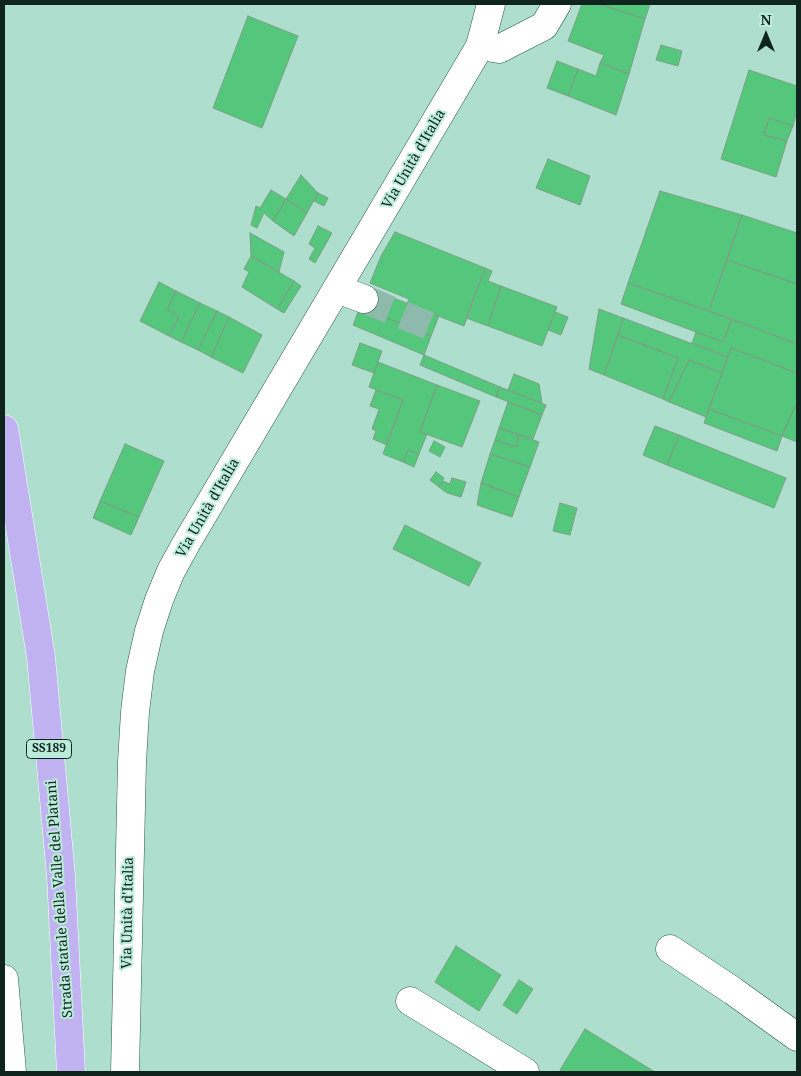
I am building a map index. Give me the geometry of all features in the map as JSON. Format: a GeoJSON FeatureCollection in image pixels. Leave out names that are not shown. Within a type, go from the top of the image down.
{"type":"FeatureCollection","features":[{"type":"Feature","properties":{"kind":"main road","name":"Strada statale della Valle del Platani"},"geometry":{"type":"LineString","coordinates":[[4,429],[41,657],[61,876],[71,1072]]}},
{"type":"Feature","properties":{"kind":"street","name":"Via Unità d'Italia"},"geometry":{"type":"LineString","coordinates":[[125,1072],[132,762],[140,671],[149,631],[159,600],[171,571],[187,542],[480,46],[491,4]]}},
{"type":"Feature","properties":{"kind":"street"},"geometry":{"type":"LineString","coordinates":[[480,46],[500,49],[544,26],[557,4]]}},
{"type":"Feature","properties":{"kind":"street"},"geometry":{"type":"LineString","coordinates":[[337,289],[364,299]]}},
{"type":"Feature","properties":{"kind":"street"},"geometry":{"type":"LineString","coordinates":[[670,949],[797,1037]]}},
{"type":"Feature","properties":{"kind":"street"},"geometry":{"type":"LineString","coordinates":[[4,980],[12,1072]]}},
{"type":"Feature","properties":{"kind":"street"},"geometry":{"type":"LineString","coordinates":[[410,1001],[525,1072]]}},
{"type":"Feature","properties":{"kind":"building"},"geometry":{"type":"Polygon","coordinates":[[[582,4],[599,4],[645,19],[629,74],[600,63],[604,55],[568,41],[582,4]]]}},
{"type":"Feature","properties":{"kind":"building"},"geometry":{"type":"Polygon","coordinates":[[[599,4],[650,4],[645,19],[599,4]]]}},
{"type":"Feature","properties":{"kind":"building"},"geometry":{"type":"Polygon","coordinates":[[[248,16],[298,36],[262,128],[213,108],[248,16]]]}},
{"type":"Feature","properties":{"kind":"building"},"geometry":{"type":"Polygon","coordinates":[[[661,45],[682,51],[678,66],[656,60],[661,45]]]}},
{"type":"Feature","properties":{"kind":"building"},"geometry":{"type":"Polygon","coordinates":[[[557,61],[578,69],[568,96],[547,88],[557,61]]]}},
{"type":"Feature","properties":{"kind":"building"},"geometry":{"type":"Polygon","coordinates":[[[600,63],[629,74],[616,115],[568,96],[578,69],[596,76],[600,63]]]}},
{"type":"Feature","properties":{"kind":"building"},"geometry":{"type":"Polygon","coordinates":[[[749,70],[797,86],[797,111],[793,126],[769,118],[764,135],[787,141],[776,177],[721,159],[749,70]]]}},
{"type":"Feature","properties":{"kind":"building"},"geometry":{"type":"Polygon","coordinates":[[[769,118],[793,126],[787,141],[764,135],[769,118]]]}},
{"type":"Feature","properties":{"kind":"building"},"geometry":{"type":"Polygon","coordinates":[[[548,159],[590,176],[580,205],[536,188],[548,159]]]}},
{"type":"Feature","properties":{"kind":"building"},"geometry":{"type":"Polygon","coordinates":[[[301,175],[318,193],[307,213],[286,199],[301,175]]]}},
{"type":"Feature","properties":{"kind":"building"},"geometry":{"type":"Polygon","coordinates":[[[271,190],[286,199],[273,221],[264,213],[257,228],[251,225],[256,206],[260,208],[271,190]]]}},
{"type":"Feature","properties":{"kind":"building"},"geometry":{"type":"Polygon","coordinates":[[[660,191],[742,215],[709,311],[628,283],[660,191]]]}},
{"type":"Feature","properties":{"kind":"building"},"geometry":{"type":"Polygon","coordinates":[[[318,193],[328,198],[324,206],[314,201],[318,193]]]}},
{"type":"Feature","properties":{"kind":"building"},"geometry":{"type":"Polygon","coordinates":[[[286,199],[307,213],[294,236],[273,221],[286,199]]]}},
{"type":"Feature","properties":{"kind":"building"},"geometry":{"type":"Polygon","coordinates":[[[742,215],[797,233],[797,284],[727,260],[742,215]]]}},
{"type":"Feature","properties":{"kind":"building"},"geometry":{"type":"Polygon","coordinates":[[[318,226],[332,233],[315,263],[309,259],[315,248],[309,244],[318,226]]]}},
{"type":"Feature","properties":{"kind":"building"},"geometry":{"type":"Polygon","coordinates":[[[395,232],[485,268],[464,326],[407,304],[409,299],[370,283],[381,256],[395,232]]]}},
{"type":"Feature","properties":{"kind":"building"},"geometry":{"type":"Polygon","coordinates":[[[250,233],[284,252],[279,272],[251,256],[250,233]]]}},
{"type":"Feature","properties":{"kind":"building"},"geometry":{"type":"Polygon","coordinates":[[[251,256],[294,281],[277,309],[242,287],[249,272],[244,269],[251,256]]]}},
{"type":"Feature","properties":{"kind":"building"},"geometry":{"type":"Polygon","coordinates":[[[727,260],[797,284],[797,344],[709,311],[727,260]]]}},
{"type":"Feature","properties":{"kind":"building"},"geometry":{"type":"Polygon","coordinates":[[[485,268],[492,271],[488,281],[501,286],[488,326],[466,318],[485,268]]]}},
{"type":"Feature","properties":{"kind":"building"},"geometry":{"type":"Polygon","coordinates":[[[294,281],[301,286],[284,313],[277,309],[294,281]]]}},
{"type":"Feature","properties":{"kind":"building"},"geometry":{"type":"Polygon","coordinates":[[[159,282],[176,291],[167,310],[179,316],[169,336],[140,321],[159,282]]]}},
{"type":"Feature","properties":{"kind":"building"},"geometry":{"type":"Polygon","coordinates":[[[628,283],[732,319],[723,342],[621,304],[628,283]]]}},
{"type":"Feature","properties":{"kind":"building"},"geometry":{"type":"Polygon","coordinates":[[[501,286],[557,307],[542,346],[488,326],[501,286]]]}},
{"type":"Feature","properties":{"kind":"building"},"geometry":{"type":"Polygon","coordinates":[[[368,288],[439,316],[431,336],[360,307],[368,288]]]}},
{"type":"Feature","properties":{"kind":"building"},"geometry":{"type":"Polygon","coordinates":[[[176,291],[200,303],[181,342],[169,336],[179,316],[167,310],[176,291]]]}},
{"type":"Feature","properties":{"kind":"building"},"geometry":{"type":"Polygon","coordinates":[[[200,303],[217,311],[198,350],[181,342],[200,303]]]}},
{"type":"Feature","properties":{"kind":"building"},"geometry":{"type":"Polygon","coordinates":[[[360,307],[431,336],[424,355],[353,325],[360,307]]]}},
{"type":"Feature","properties":{"kind":"building"},"geometry":{"type":"Polygon","coordinates":[[[599,309],[623,318],[604,375],[589,369],[599,309]]]}},
{"type":"Feature","properties":{"kind":"building"},"geometry":{"type":"Polygon","coordinates":[[[217,311],[229,317],[211,357],[198,350],[217,311]]]}},
{"type":"Feature","properties":{"kind":"building"},"geometry":{"type":"Polygon","coordinates":[[[555,312],[568,317],[561,335],[548,330],[555,312]]]}},
{"type":"Feature","properties":{"kind":"building"},"geometry":{"type":"Polygon","coordinates":[[[229,317],[262,335],[243,373],[211,357],[229,317]]]}},
{"type":"Feature","properties":{"kind":"building"},"geometry":{"type":"Polygon","coordinates":[[[623,318],[728,357],[722,373],[689,360],[669,402],[663,399],[678,358],[618,335],[623,318]]]}},
{"type":"Feature","properties":{"kind":"building"},"geometry":{"type":"Polygon","coordinates":[[[732,319],[797,344],[797,373],[731,348],[728,357],[692,343],[696,332],[723,342],[732,319]]]}},
{"type":"Feature","properties":{"kind":"building"},"geometry":{"type":"Polygon","coordinates":[[[618,335],[678,358],[663,399],[604,375],[618,335]]]}},
{"type":"Feature","properties":{"kind":"building"},"geometry":{"type":"Polygon","coordinates":[[[360,343],[382,351],[374,373],[352,365],[360,343]]]}},
{"type":"Feature","properties":{"kind":"building"},"geometry":{"type":"Polygon","coordinates":[[[731,348],[797,373],[797,407],[795,406],[782,436],[709,409],[731,348]]]}},
{"type":"Feature","properties":{"kind":"building"},"geometry":{"type":"Polygon","coordinates":[[[424,355],[500,387],[496,397],[420,365],[424,355]]]}},
{"type":"Feature","properties":{"kind":"building"},"geometry":{"type":"Polygon","coordinates":[[[689,360],[722,373],[706,417],[669,402],[689,360]]]}},
{"type":"Feature","properties":{"kind":"building"},"geometry":{"type":"Polygon","coordinates":[[[378,362],[437,385],[420,432],[427,434],[419,454],[408,450],[403,462],[383,454],[403,400],[369,387],[378,362]]]}},
{"type":"Feature","properties":{"kind":"building"},"geometry":{"type":"Polygon","coordinates":[[[514,374],[539,384],[542,403],[508,390],[514,374]]]}},
{"type":"Feature","properties":{"kind":"building"},"geometry":{"type":"Polygon","coordinates":[[[437,385],[480,401],[462,447],[420,432],[437,385]]]}},
{"type":"Feature","properties":{"kind":"building"},"geometry":{"type":"Polygon","coordinates":[[[500,387],[546,405],[542,415],[496,397],[500,387]]]}},
{"type":"Feature","properties":{"kind":"building"},"geometry":{"type":"Polygon","coordinates":[[[376,390],[403,400],[387,445],[373,439],[376,431],[372,429],[379,409],[370,406],[376,390]]]}},
{"type":"Feature","properties":{"kind":"building"},"geometry":{"type":"Polygon","coordinates":[[[508,402],[542,415],[533,439],[499,428],[508,402]]]}},
{"type":"Feature","properties":{"kind":"building"},"geometry":{"type":"Polygon","coordinates":[[[795,406],[797,407],[797,442],[782,436],[795,406]]]}},
{"type":"Feature","properties":{"kind":"building"},"geometry":{"type":"Polygon","coordinates":[[[709,409],[782,436],[777,451],[704,423],[709,409]]]}},
{"type":"Feature","properties":{"kind":"building"},"geometry":{"type":"Polygon","coordinates":[[[655,426],[679,435],[667,465],[643,455],[655,426]]]}},
{"type":"Feature","properties":{"kind":"building"},"geometry":{"type":"Polygon","coordinates":[[[499,428],[519,435],[516,447],[495,440],[499,428]]]}},
{"type":"Feature","properties":{"kind":"building"},"geometry":{"type":"Polygon","coordinates":[[[519,435],[539,442],[530,467],[490,454],[495,440],[516,447],[519,435]]]}},
{"type":"Feature","properties":{"kind":"building"},"geometry":{"type":"Polygon","coordinates":[[[679,435],[786,478],[774,508],[667,465],[679,435]]]}},
{"type":"Feature","properties":{"kind":"building"},"geometry":{"type":"Polygon","coordinates":[[[434,441],[445,447],[440,457],[429,451],[434,441]]]}},
{"type":"Feature","properties":{"kind":"building"},"geometry":{"type":"Polygon","coordinates":[[[125,444],[164,461],[139,517],[100,501],[125,444]]]}},
{"type":"Feature","properties":{"kind":"building"},"geometry":{"type":"Polygon","coordinates":[[[408,450],[419,454],[414,467],[403,462],[408,450]]]}},
{"type":"Feature","properties":{"kind":"building"},"geometry":{"type":"Polygon","coordinates":[[[490,454],[530,467],[519,497],[481,483],[490,454]]]}},
{"type":"Feature","properties":{"kind":"building"},"geometry":{"type":"Polygon","coordinates":[[[436,472],[444,478],[439,487],[430,480],[436,472]]]}},
{"type":"Feature","properties":{"kind":"building"},"geometry":{"type":"Polygon","coordinates":[[[452,478],[466,482],[461,497],[447,493],[439,487],[443,481],[450,484],[452,478]]]}},
{"type":"Feature","properties":{"kind":"building"},"geometry":{"type":"Polygon","coordinates":[[[481,483],[519,497],[512,517],[477,505],[481,483]]]}},
{"type":"Feature","properties":{"kind":"building"},"geometry":{"type":"Polygon","coordinates":[[[100,501],[139,517],[131,535],[93,518],[100,501]]]}},
{"type":"Feature","properties":{"kind":"building"},"geometry":{"type":"Polygon","coordinates":[[[560,503],[577,508],[570,535],[553,531],[560,503]]]}},
{"type":"Feature","properties":{"kind":"building"},"geometry":{"type":"Polygon","coordinates":[[[405,525],[481,563],[469,586],[393,549],[405,525]]]}},
{"type":"Feature","properties":{"kind":"building"},"geometry":{"type":"Polygon","coordinates":[[[456,946],[501,975],[479,1011],[435,982],[456,946]]]}},
{"type":"Feature","properties":{"kind":"building"},"geometry":{"type":"Polygon","coordinates":[[[519,980],[533,989],[517,1014],[503,1005],[519,980]]]}},
{"type":"Feature","properties":{"kind":"building"},"geometry":{"type":"Polygon","coordinates":[[[585,1029],[655,1072],[564,1072],[560,1070],[585,1029]]]}},
{"type":"Feature","properties":{"kind":"tunnel"},"geometry":{"type":"LineString","coordinates":[[364,299],[434,328]]}}]}
